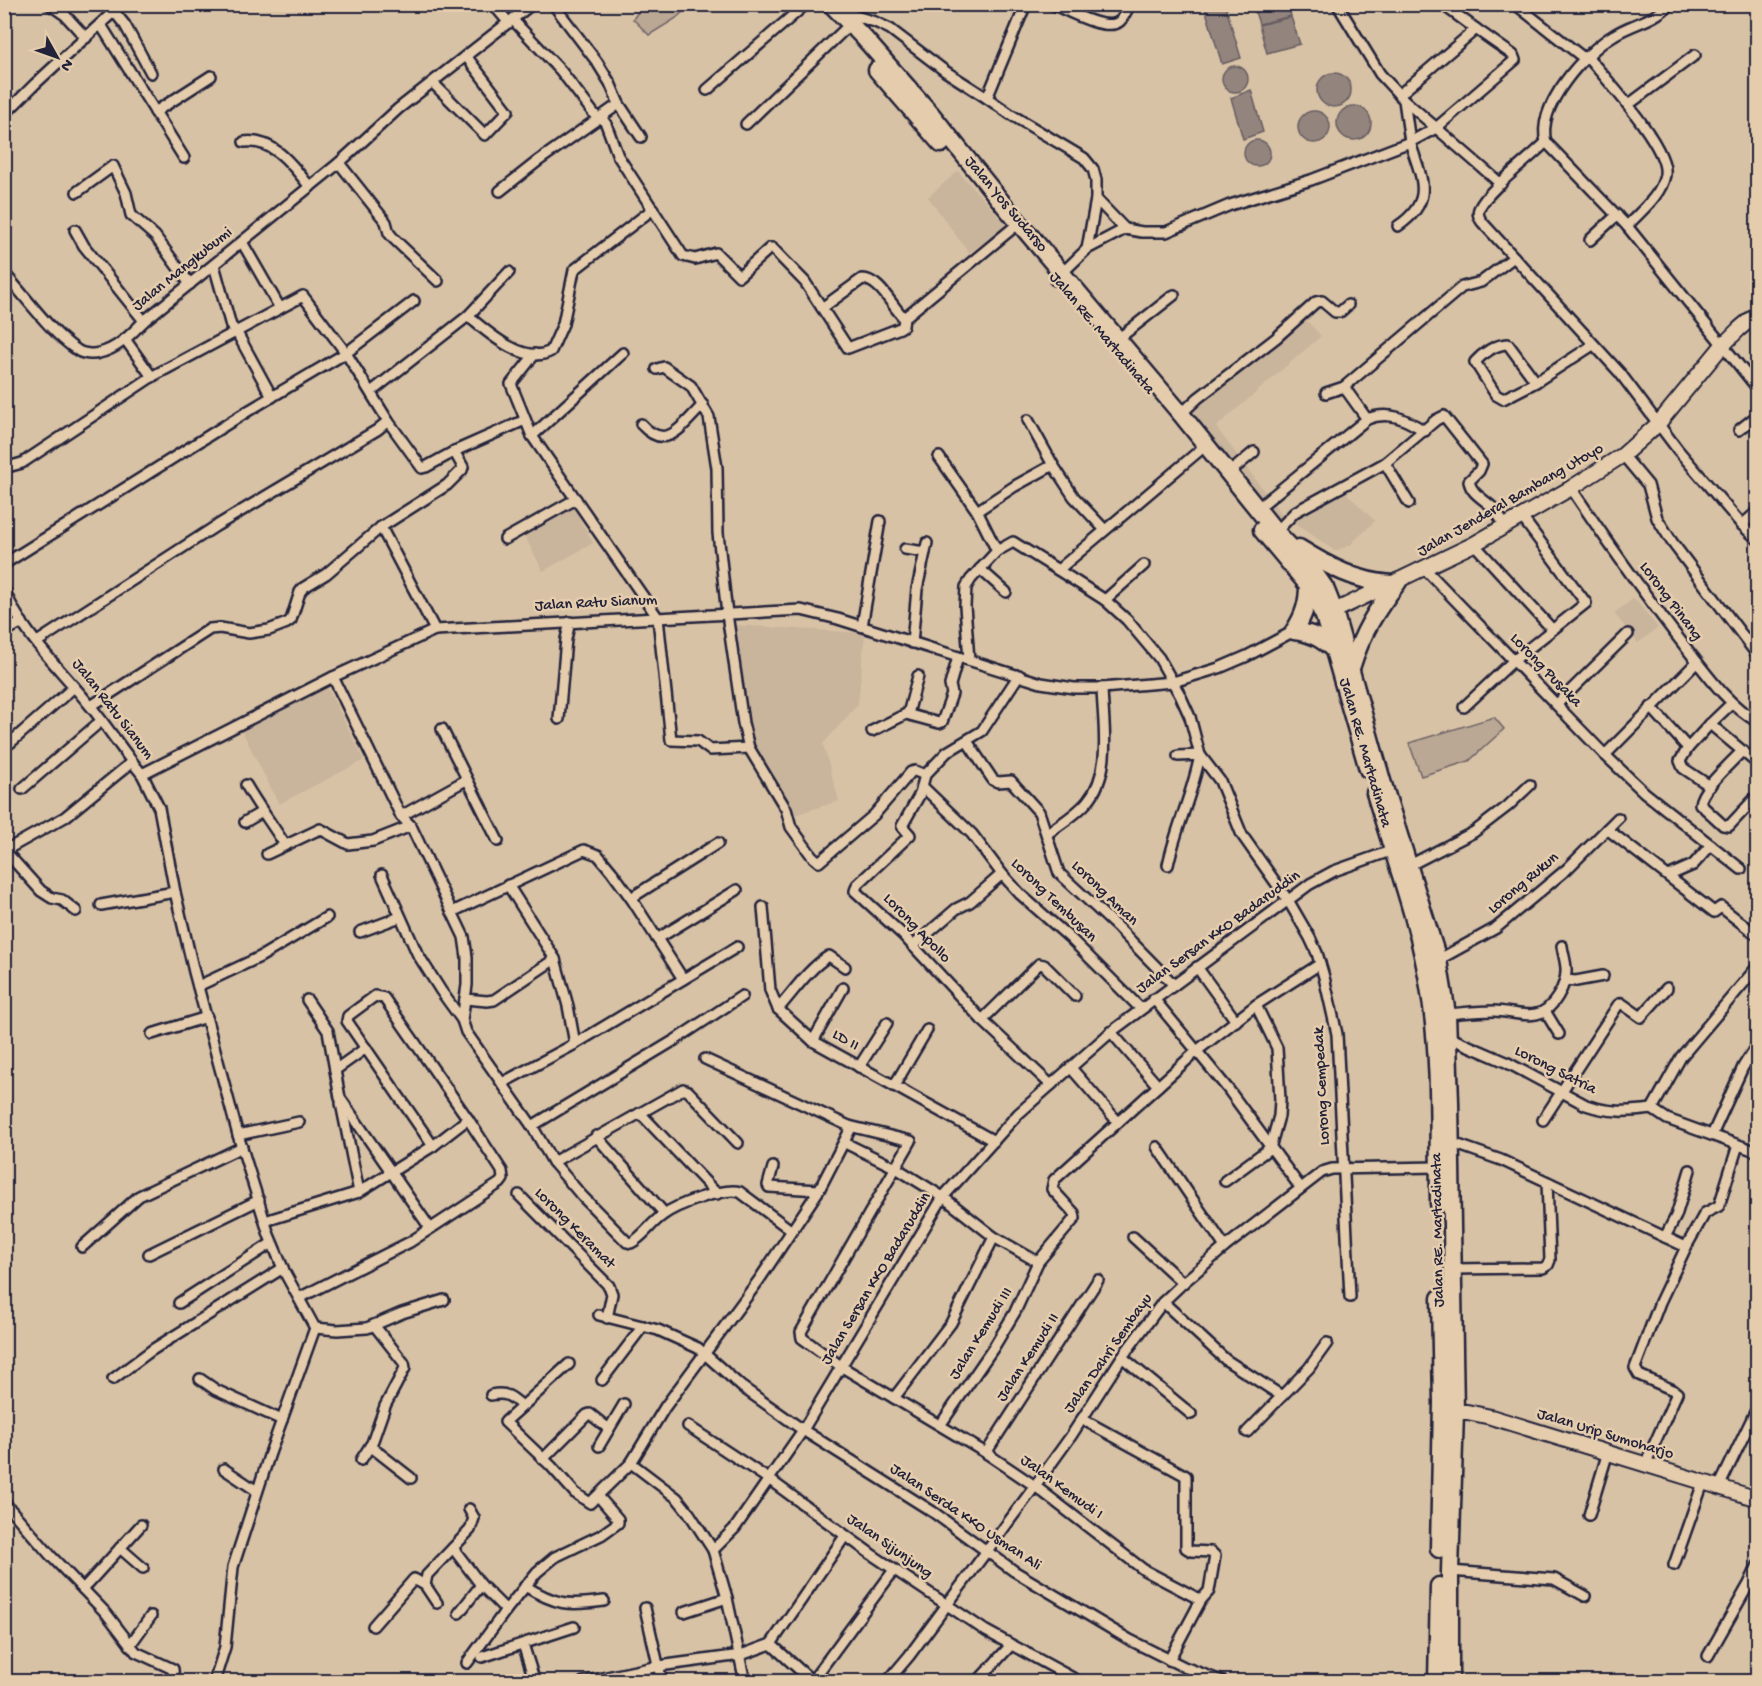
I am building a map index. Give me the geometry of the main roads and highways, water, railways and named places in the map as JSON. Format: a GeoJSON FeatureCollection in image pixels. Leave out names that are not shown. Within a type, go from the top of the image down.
{"type":"FeatureCollection","features":[{"type":"Feature","properties":{"kind":"highway","name":"Jalan RE. Martadinata"},"geometry":{"type":"LineString","coordinates":[[819,4],[1059,276],[1329,614],[1334,650],[1398,848],[1430,992],[1435,1036],[1444,1167],[1448,1412],[1437,1682]]}},
{"type":"Feature","properties":{"kind":"highway","name":"Jalan Yos Sudarso"},"geometry":{"type":"LineString","coordinates":[[835,7],[931,114],[1016,225]]}},
{"type":"Feature","properties":{"kind":"highway"},"geometry":{"type":"LineString","coordinates":[[1059,276],[1119,339],[1318,578],[1329,614],[1351,668],[1398,848],[1410,865],[1438,960],[1447,1014],[1450,1142],[1444,1167],[1451,1269],[1448,1412],[1450,1682]]}},
{"type":"Feature","properties":{"kind":"highway"},"geometry":{"type":"LineString","coordinates":[[1281,536],[1351,577],[1373,583],[1395,583],[1364,632],[1351,668]]}},
{"type":"Feature","properties":{"kind":"highway"},"geometry":{"type":"LineString","coordinates":[[1308,585],[1308,601],[1303,616],[1294,631],[1308,632],[1334,650]]}}]}
